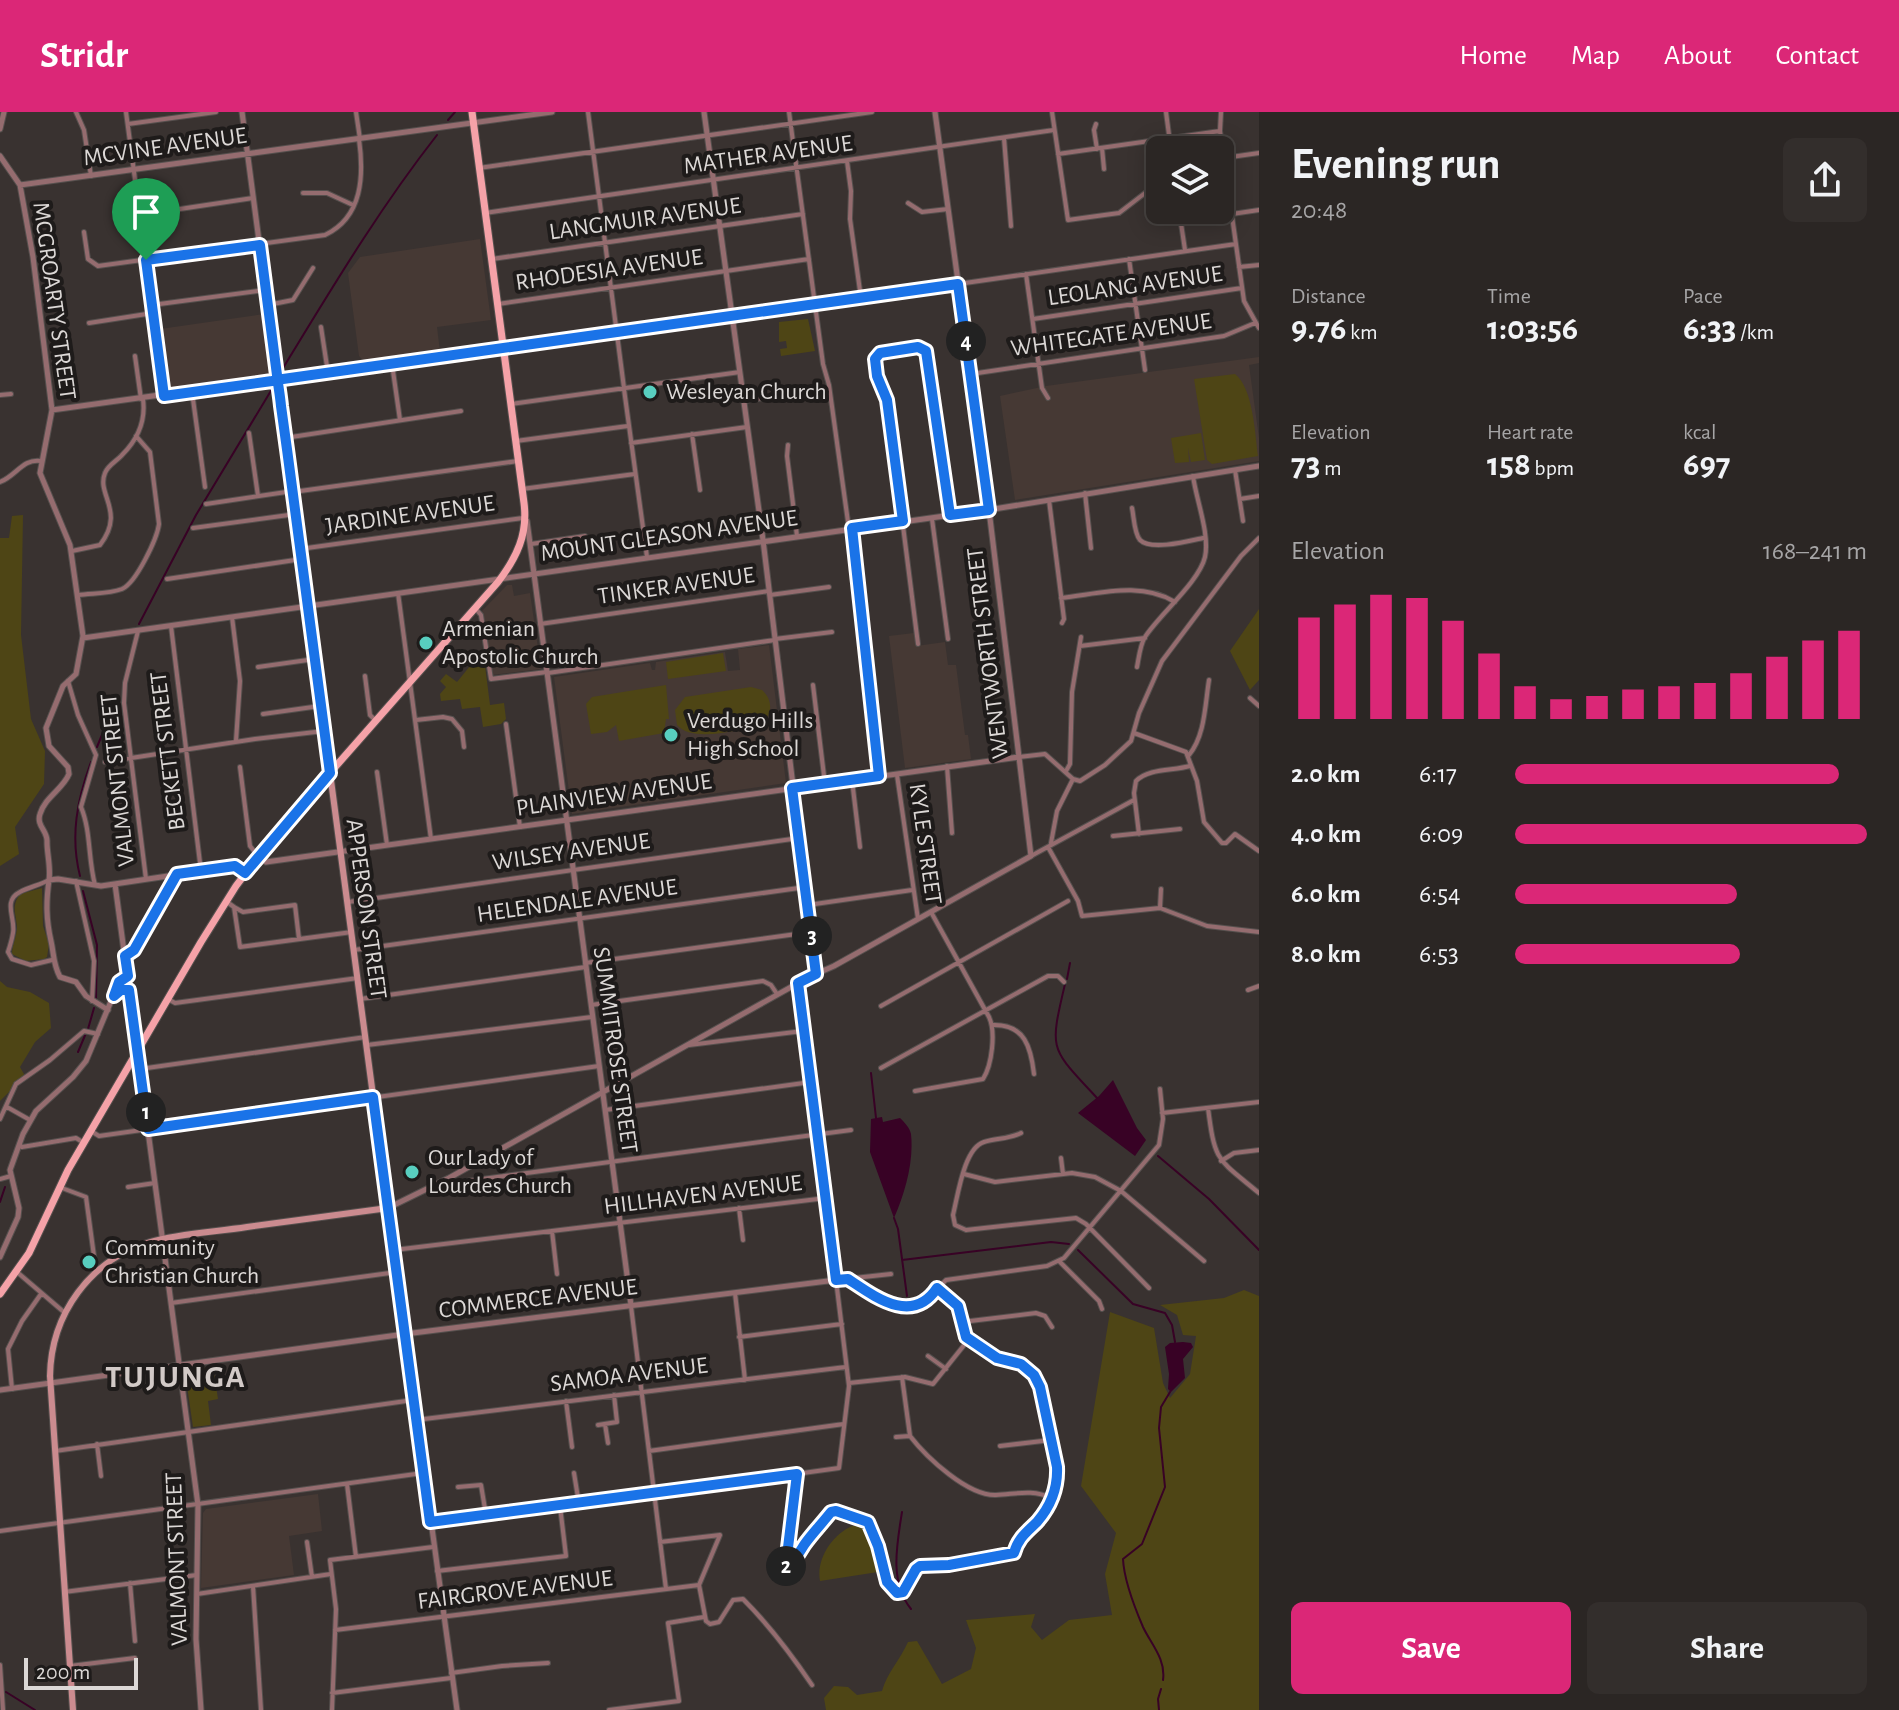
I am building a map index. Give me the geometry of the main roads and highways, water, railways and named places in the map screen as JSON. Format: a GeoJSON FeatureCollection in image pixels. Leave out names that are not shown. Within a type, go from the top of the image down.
{"type":"FeatureCollection","features":[{"type":"Feature","properties":{"kind":"main road"},"geometry":{"type":"LineString","coordinates":[[0,1294],[38,1237],[84,1143],[226,900],[258,856],[501,578],[520,546],[526,517],[472,112]]}},
{"type":"Feature","properties":{"kind":"main road","name":"APPERSON STREET"},"geometry":{"type":"LineString","coordinates":[[73,1710],[50,1383],[52,1351],[65,1313],[76,1294],[96,1271],[124,1252],[163,1239],[388,1208],[330,773]]}},
{"type":"Feature","properties":{"kind":"waterway"},"geometry":{"type":"LineString","coordinates":[[448,120],[455,112]]}},
{"type":"Feature","properties":{"kind":"waterway"},"geometry":{"type":"LineString","coordinates":[[283,368],[376,220],[437,135]]}},
{"type":"Feature","properties":{"kind":"waterway"},"geometry":{"type":"LineString","coordinates":[[139,624],[196,515],[272,389]]}},
{"type":"Feature","properties":{"kind":"waterway"},"geometry":{"type":"LineString","coordinates":[[97,747],[117,698]]}},
{"type":"Feature","properties":{"kind":"waterway"},"geometry":{"type":"LineString","coordinates":[[80,876],[76,818],[91,762]]}},
{"type":"Feature","properties":{"kind":"waterway"},"geometry":{"type":"LineString","coordinates":[[83,891],[97,945],[96,998]]}},
{"type":"Feature","properties":{"kind":"waterway"},"geometry":{"type":"LineString","coordinates":[[1067,979],[1070,963]]}},
{"type":"Feature","properties":{"kind":"waterway"},"geometry":{"type":"LineString","coordinates":[[1065,984],[1057,1023],[1057,1047],[1070,1068],[1097,1098]]}},
{"type":"Feature","properties":{"kind":"waterway"},"geometry":{"type":"LineString","coordinates":[[88,1029],[94,1008]]}},
{"type":"Feature","properties":{"kind":"waterway"},"geometry":{"type":"LineString","coordinates":[[78,1052],[86,1033]]}},
{"type":"Feature","properties":{"kind":"waterway"},"geometry":{"type":"LineString","coordinates":[[871,1073],[876,1118]]}},
{"type":"Feature","properties":{"kind":"waterway"},"geometry":{"type":"LineString","coordinates":[[1158,1156],[1209,1199],[1259,1250]]}},
{"type":"Feature","properties":{"kind":"waterway"},"geometry":{"type":"LineString","coordinates":[[0,1202],[5,1187]]}},
{"type":"Feature","properties":{"kind":"waterway"},"geometry":{"type":"LineString","coordinates":[[894,1218],[907,1296]]}},
{"type":"Feature","properties":{"kind":"waterway"},"geometry":{"type":"LineString","coordinates":[[902,1260],[1051,1242],[1069,1244]]}},
{"type":"Feature","properties":{"kind":"waterway"},"geometry":{"type":"LineString","coordinates":[[1078,1250],[1133,1304],[1165,1313],[1172,1325],[1175,1342]]}},
{"type":"Feature","properties":{"kind":"waterway"},"geometry":{"type":"LineString","coordinates":[[1163,1680],[1160,1658],[1143,1627],[1130,1593],[1123,1559],[1142,1544],[1165,1487],[1159,1428],[1161,1407],[1170,1392]]}},
{"type":"Feature","properties":{"kind":"waterway"},"geometry":{"type":"LineString","coordinates":[[902,1512],[897,1575],[911,1609]]}},
{"type":"Feature","properties":{"kind":"waterway"},"geometry":{"type":"LineString","coordinates":[[1159,1710],[1161,1689]]}},
{"type":"Feature","properties":{"kind":"waterway"},"geometry":{"type":"LineString","coordinates":[[6,1692],[35,1710]]}},
{"type":"Feature","properties":{"kind":"place","name":"Wesleyan Church"},"geometry":{"type":"Point","coordinates":[650,392]}},
{"type":"Feature","properties":{"kind":"place","name":"Armenian Apostolic Church"},"geometry":{"type":"Point","coordinates":[426,643]}},
{"type":"Feature","properties":{"kind":"place","name":"Verdugo Hills High School"},"geometry":{"type":"Point","coordinates":[671,735]}},
{"type":"Feature","properties":{"kind":"place","name":"Our Lady of Lourdes Church"},"geometry":{"type":"Point","coordinates":[412,1172]}},
{"type":"Feature","properties":{"kind":"place","name":"Community Christian Church"},"geometry":{"type":"Point","coordinates":[89,1262]}},
{"type":"Feature","properties":{"kind":"district","name":"TUJUNGA"},"geometry":{"type":"Point","coordinates":[176,1377]}}]}
